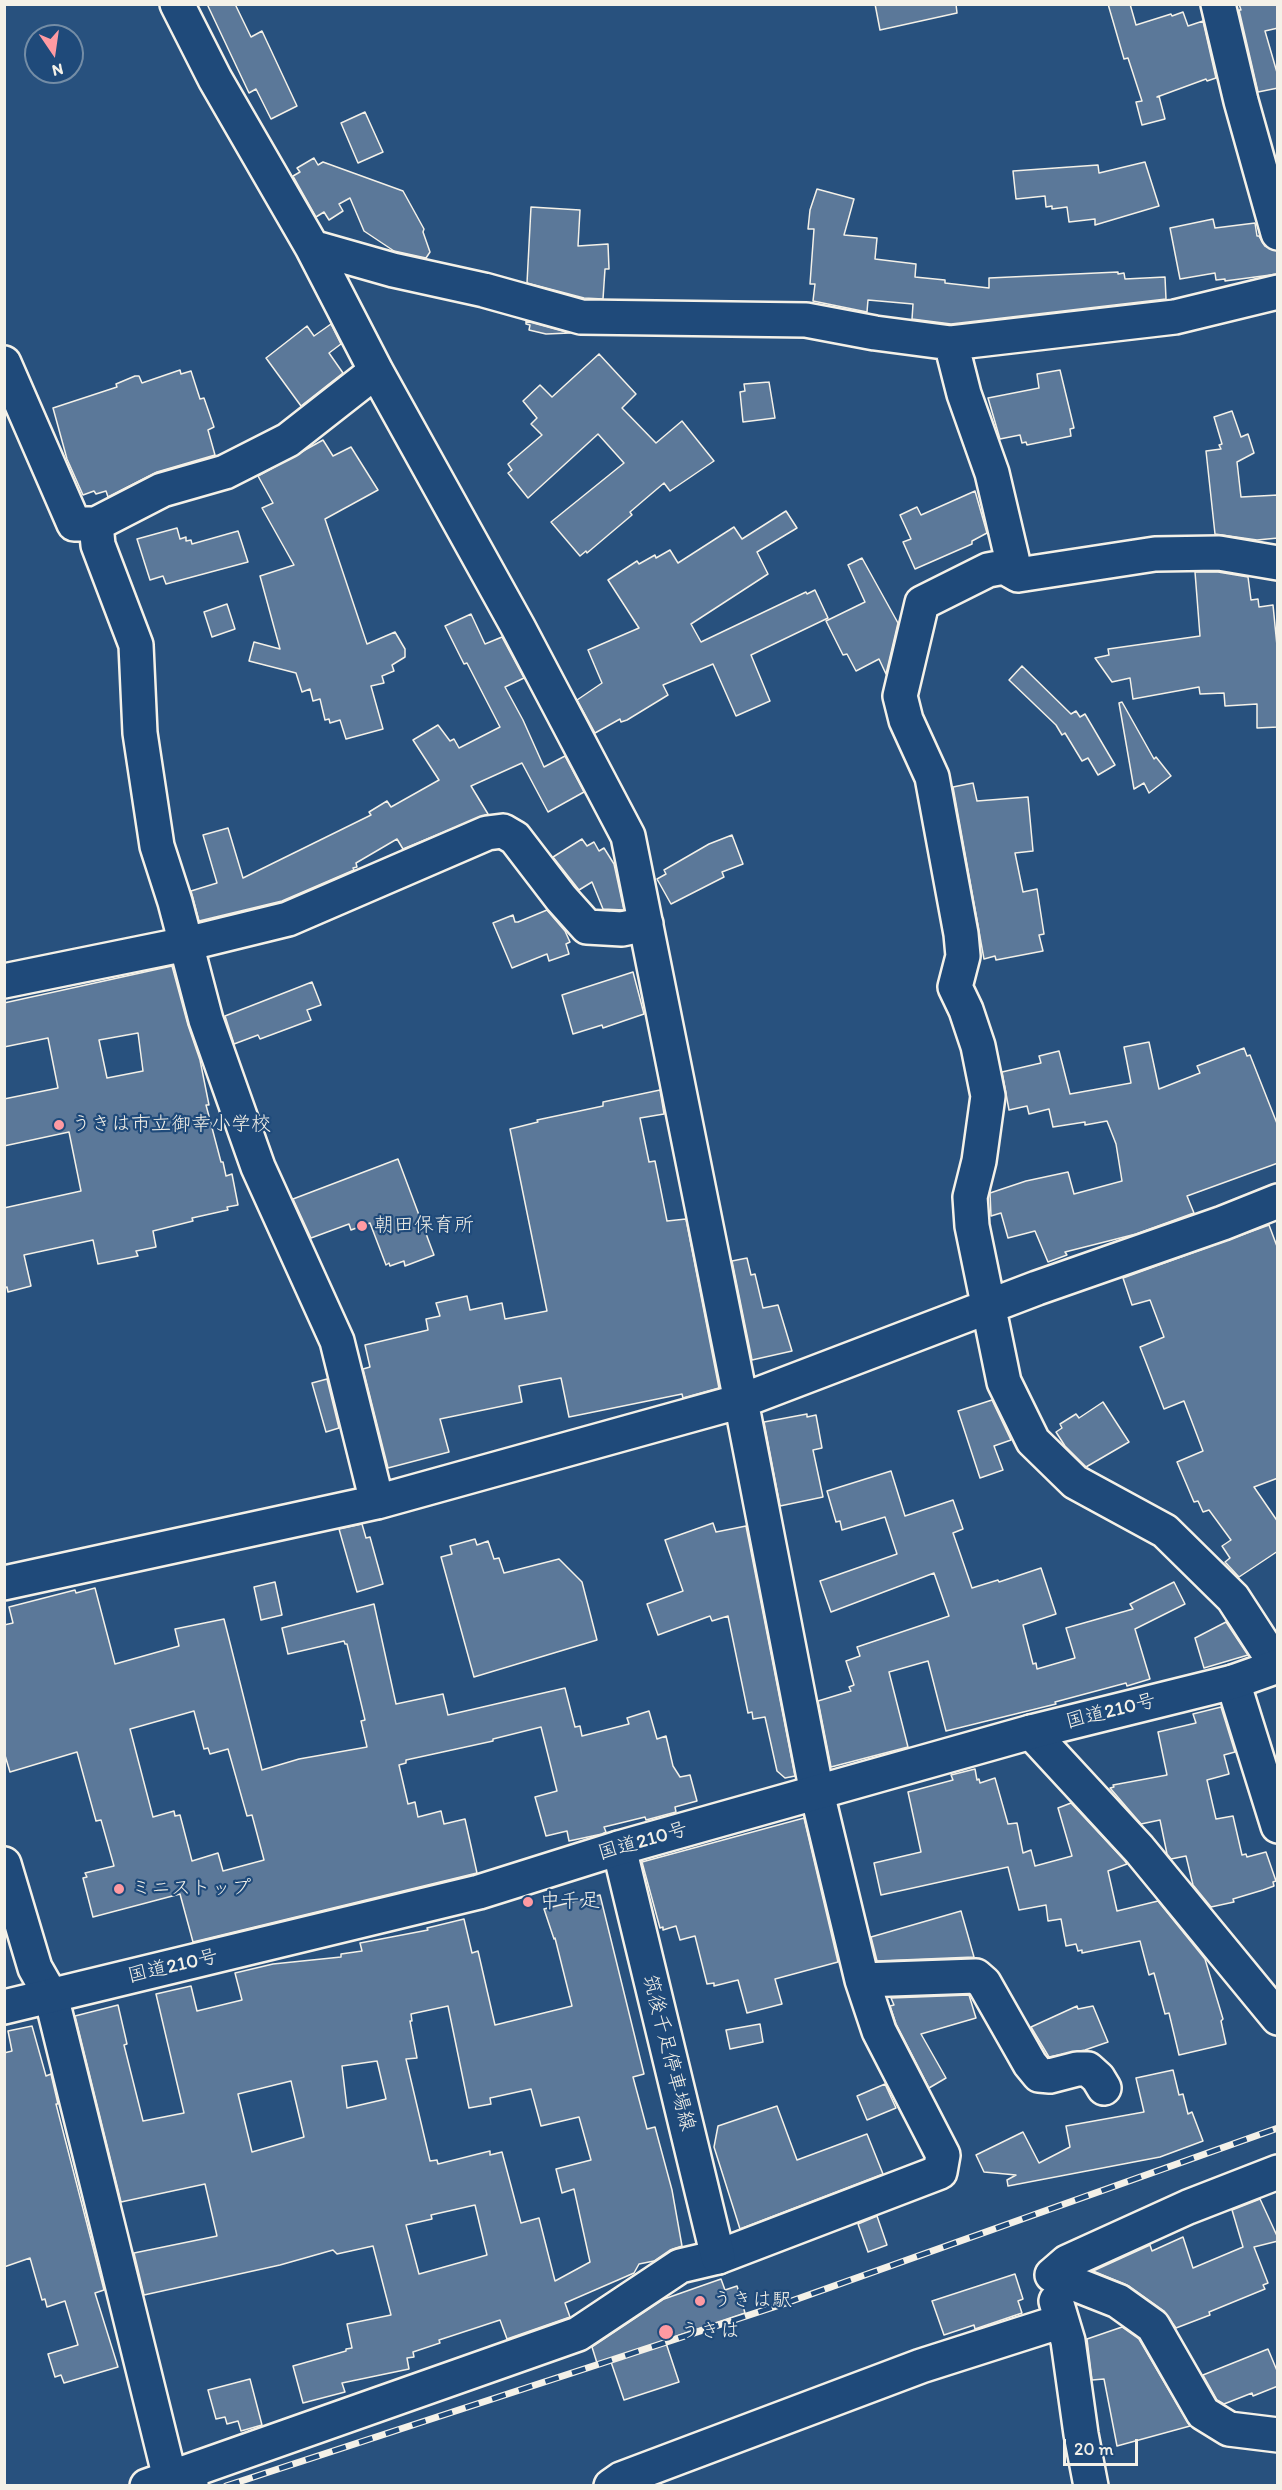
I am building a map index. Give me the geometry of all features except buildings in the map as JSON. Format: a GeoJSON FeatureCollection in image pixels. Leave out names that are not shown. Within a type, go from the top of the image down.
{"type":"FeatureCollection","features":[{"type":"Feature","properties":{"kind":"main road"},"geometry":{"type":"LineString","coordinates":[[158,2482],[578,2334],[680,2266],[718,2257],[940,2172],[943,2155],[879,2031],[862,1980],[817,1793],[628,836],[518,627],[376,370],[312,247],[215,79],[177,4]]}},
{"type":"Feature","properties":{"kind":"main road"},"geometry":{"type":"LineString","coordinates":[[1218,4],[1241,101],[1278,232]]}},
{"type":"Feature","properties":{"kind":"main road"},"geometry":{"type":"LineString","coordinates":[[312,247],[393,270],[484,290],[581,318],[806,320],[875,333],[951,343],[1175,317],[1278,292]]}},
{"type":"Feature","properties":{"kind":"main road"},"geometry":{"type":"LineString","coordinates":[[951,343],[964,394],[992,473],[1012,558],[1011,571]]}},
{"type":"Feature","properties":{"kind":"main road"},"geometry":{"type":"LineString","coordinates":[[4,363],[74,524],[96,524],[162,490],[225,472],[288,440],[376,370]]}},
{"type":"Feature","properties":{"kind":"main road"},"geometry":{"type":"LineString","coordinates":[[96,524],[98,545],[136,645],[140,733],[157,846],[206,1020],[258,1167],[338,1341],[377,1502]]}},
{"type":"Feature","properties":{"kind":"main road"},"geometry":{"type":"LineString","coordinates":[[1277,1666],[1233,1598],[1165,1531],[1076,1482],[1033,1441],[1004,1382],[972,1226],[970,1197],[979,1161],[988,1096],[978,1046],[966,1010],[955,987],[963,956],[961,934],[932,777],[906,720],[900,696],[922,603],[988,570],[1004,567],[1018,575],[1155,554],[1219,553],[1278,563]]}},
{"type":"Feature","properties":{"kind":"main road"},"geometry":{"type":"LineString","coordinates":[[4,981],[186,944],[288,919],[487,833],[503,831],[515,838],[561,898],[587,927],[622,929],[646,924]]}},
{"type":"Feature","properties":{"kind":"main road"},"geometry":{"type":"LineString","coordinates":[[4,1583],[377,1502],[741,1401],[1037,1288],[1223,1223],[1278,1201]]}},
{"type":"Feature","properties":{"kind":"main road","name":"国道210号"},"geometry":{"type":"LineString","coordinates":[[4,2007],[479,1892],[619,1848],[1032,1732],[1233,1682],[1277,1666]]}},
{"type":"Feature","properties":{"kind":"main road"},"geometry":{"type":"LineString","coordinates":[[1233,1682],[1278,1826]]}},
{"type":"Feature","properties":{"kind":"main road"},"geometry":{"type":"LineString","coordinates":[[1032,1732],[1139,1849],[1278,2018]]}},
{"type":"Feature","properties":{"kind":"main road","name":"筑後千足停車場線"},"geometry":{"type":"LineString","coordinates":[[619,1848],[718,2257]]}},
{"type":"Feature","properties":{"kind":"main road"},"geometry":{"type":"LineString","coordinates":[[4,1864],[35,1968],[51,1996],[158,2482]]}},
{"type":"Feature","properties":{"kind":"main road"},"geometry":{"type":"LineString","coordinates":[[862,1980],[976,1976],[984,1983],[1030,2064],[1039,2075],[1050,2076],[1077,2069],[1088,2069],[1098,2078],[1104,2088]]}},
{"type":"Feature","properties":{"kind":"main road"},"geometry":{"type":"LineString","coordinates":[[1091,2486],[1068,2341],[1053,2291],[1053,2275],[1067,2262],[1178,2212],[1278,2172]]}},
{"type":"Feature","properties":{"kind":"main road"},"geometry":{"type":"LineString","coordinates":[[1053,2275],[1118,2301],[1153,2326],[1203,2413],[1229,2429],[1278,2435]]}},
{"type":"Feature","properties":{"kind":"main road"},"geometry":{"type":"LineString","coordinates":[[611,2486],[621,2479],[921,2366],[1062,2321]]}},
{"type":"Feature","properties":{"kind":"main road"},"geometry":{"type":"LineString","coordinates":[[158,2482],[202,2486]]}},
{"type":"Feature","properties":{"kind":"railway"},"geometry":{"type":"LineString","coordinates":[[226,2486],[786,2303],[1278,2128]]}},
{"type":"Feature","properties":{"kind":"place","name":"うきは市立御幸小学校"},"geometry":{"type":"Point","coordinates":[59,1125]}},
{"type":"Feature","properties":{"kind":"place","name":"朝田保育所"},"geometry":{"type":"Point","coordinates":[362,1226]}},
{"type":"Feature","properties":{"kind":"place","name":"ミニストップ"},"geometry":{"type":"Point","coordinates":[119,1889]}},
{"type":"Feature","properties":{"kind":"place","name":"中千足"},"geometry":{"type":"Point","coordinates":[528,1902]}},
{"type":"Feature","properties":{"kind":"place","name":"うきは駅"},"geometry":{"type":"Point","coordinates":[700,2301]}},
{"type":"Feature","properties":{"kind":"place","name":"うきは"},"geometry":{"type":"Point","coordinates":[666,2332]}}]}
